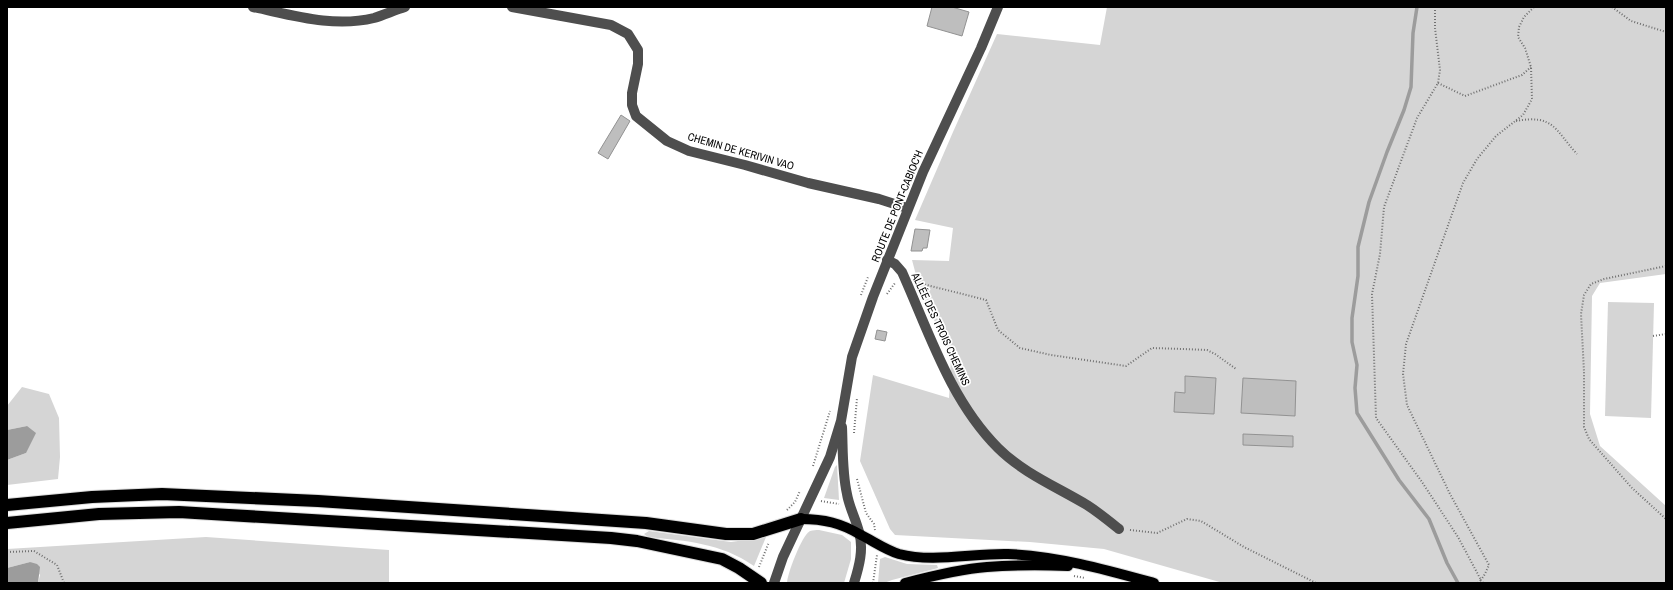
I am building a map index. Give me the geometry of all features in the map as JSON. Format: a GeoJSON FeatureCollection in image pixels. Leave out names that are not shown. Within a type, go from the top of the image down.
{"type":"FeatureCollection","features":[{"type":"Feature","properties":{"kind":"highway"},"geometry":{"type":"LineString","coordinates":[[7,505],[92,496],[162,494],[318,501],[646,523],[726,534],[752,534],[801,520]]}},
{"type":"Feature","properties":{"kind":"highway"},"geometry":{"type":"LineString","coordinates":[[7,523],[98,514],[178,512],[611,538],[637,541],[722,558],[761,583]]}},
{"type":"Feature","properties":{"kind":"main road"},"geometry":{"type":"LineString","coordinates":[[801,520],[830,521],[860,534],[876,544],[899,554],[919,557],[1008,554],[1051,558],[1154,583]]}},
{"type":"Feature","properties":{"kind":"main road"},"geometry":{"type":"LineString","coordinates":[[905,583],[936,575],[986,567],[1037,565],[1092,567]]}},
{"type":"Feature","properties":{"kind":"street"},"geometry":{"type":"LineString","coordinates":[[253,7],[295,16],[336,22],[374,18],[405,7]]}},
{"type":"Feature","properties":{"kind":"street","name":"CHEMIN DE KERIVIN VAO"},"geometry":{"type":"LineString","coordinates":[[512,7],[611,25],[628,34],[638,50],[638,64],[632,93],[632,105],[636,116],[667,141],[688,151],[907,208]]}},
{"type":"Feature","properties":{"kind":"street","name":"ROUTE DE PONT-CABIOC'H"},"geometry":{"type":"LineString","coordinates":[[774,583],[783,557],[830,457],[841,421],[852,357],[907,208],[951,110],[981,48],[998,7]]}},
{"type":"Feature","properties":{"kind":"street","name":"ALLÉE DES TROIS CHEMINS"},"geometry":{"type":"LineString","coordinates":[[888,260],[895,264],[904,276],[953,386],[978,425],[999,448],[1034,476],[1088,506],[1119,529]]}},
{"type":"Feature","properties":{"kind":"street","name":"ROUTE DE PONT-CABIOC'H"},"geometry":{"type":"LineString","coordinates":[[841,421],[847,495],[860,534],[861,544],[859,565],[854,583]]}},
{"type":"Feature","properties":{"kind":"path"},"geometry":{"type":"LineString","coordinates":[[1435,7],[1435,28],[1440,70],[1438,83],[1418,118],[1384,207],[1380,254],[1372,294],[1376,418],[1422,482],[1454,531],[1483,583]]}},
{"type":"Feature","properties":{"kind":"path"},"geometry":{"type":"LineString","coordinates":[[1478,583],[1485,574],[1489,565],[1450,494],[1407,405],[1403,374],[1406,344],[1463,182],[1477,159],[1496,136],[1523,115],[1532,99],[1531,67],[1525,48],[1518,37],[1519,27],[1524,17],[1534,7]]}},
{"type":"Feature","properties":{"kind":"path"},"geometry":{"type":"LineString","coordinates":[[1612,7],[1631,20],[1666,32]]}},
{"type":"Feature","properties":{"kind":"path"},"geometry":{"type":"LineString","coordinates":[[1438,83],[1464,96],[1522,75],[1531,67]]}},
{"type":"Feature","properties":{"kind":"path"},"geometry":{"type":"LineString","coordinates":[[1515,121],[1531,118],[1552,124],[1558,129],[1577,154]]}},
{"type":"Feature","properties":{"kind":"path"},"geometry":{"type":"LineString","coordinates":[[1665,517],[1631,487],[1589,438],[1584,427],[1584,372],[1581,314],[1584,295],[1591,284],[1604,278],[1666,266]]}},
{"type":"Feature","properties":{"kind":"path"},"geometry":{"type":"LineString","coordinates":[[884,298],[904,276],[986,300],[998,330],[1020,348],[1051,355],[1126,366],[1152,348],[1207,350],[1236,369]]}},
{"type":"Feature","properties":{"kind":"path"},"geometry":{"type":"LineString","coordinates":[[1653,336],[1666,334]]}},
{"type":"Feature","properties":{"kind":"path"},"geometry":{"type":"LineString","coordinates":[[854,436],[858,394]]}},
{"type":"Feature","properties":{"kind":"path"},"geometry":{"type":"LineString","coordinates":[[795,502],[834,502],[866,513],[857,479]]}},
{"type":"Feature","properties":{"kind":"path"},"geometry":{"type":"LineString","coordinates":[[1119,529],[1156,533],[1187,519],[1201,521],[1244,547],[1316,583]]}},
{"type":"Feature","properties":{"kind":"path"},"geometry":{"type":"LineString","coordinates":[[7,552],[34,551],[57,565],[64,583]]}},
{"type":"Feature","properties":{"kind":"shaded area"},"geometry":{"type":"Polygon","coordinates":[[[1107,7],[1666,7],[1666,274],[1600,283],[1592,296],[1590,414],[1600,446],[1666,506],[1666,583],[1223,583],[1104,549],[1030,542],[895,535],[890,529],[860,461],[873,375],[949,398],[951,356],[920,290],[912,260],[949,261],[953,228],[915,220],[997,34],[1100,45],[1107,7]]]}},
{"type":"Feature","properties":{"kind":"shaded area"},"geometry":{"type":"Polygon","coordinates":[[[1608,302],[1654,303],[1651,418],[1605,416],[1608,302]]]}},
{"type":"Feature","properties":{"kind":"shaded area"},"geometry":{"type":"Polygon","coordinates":[[[22,387],[49,394],[59,418],[60,457],[58,479],[7,485],[7,460],[26,453],[27,426],[7,430],[7,406],[22,387]]]}},
{"type":"Feature","properties":{"kind":"shaded area"},"geometry":{"type":"Polygon","coordinates":[[[27,426],[36,433],[26,453],[7,460],[7,430],[27,426]]]}},
{"type":"Feature","properties":{"kind":"shaded area"},"geometry":{"type":"Polygon","coordinates":[[[837,465],[839,500],[824,498],[835,467],[837,465]]]}},
{"type":"Feature","properties":{"kind":"shaded area"},"geometry":{"type":"Polygon","coordinates":[[[819,530],[842,535],[851,542],[851,559],[844,583],[787,583],[792,564],[803,540],[810,531],[819,530]]]}},
{"type":"Feature","properties":{"kind":"shaded area"},"geometry":{"type":"Polygon","coordinates":[[[649,531],[731,542],[766,537],[754,566],[729,552],[703,544],[648,537],[644,534],[649,531]]]}},
{"type":"Feature","properties":{"kind":"shaded area"},"geometry":{"type":"Polygon","coordinates":[[[206,537],[389,550],[389,583],[38,583],[40,575],[30,562],[7,568],[7,549],[206,537]]]}},
{"type":"Feature","properties":{"kind":"shaded area"},"geometry":{"type":"Polygon","coordinates":[[[885,557],[907,564],[937,565],[938,568],[884,583],[878,583],[880,559],[885,557]]]}},
{"type":"Feature","properties":{"kind":"shaded area"},"geometry":{"type":"Polygon","coordinates":[[[30,562],[37,564],[40,567],[38,583],[7,583],[7,568],[30,562]]]}},
{"type":"Feature","properties":{"kind":"building"},"geometry":{"type":"Polygon","coordinates":[[[932,7],[952,7],[969,12],[962,36],[927,26],[932,7]]]}},
{"type":"Feature","properties":{"kind":"building"},"geometry":{"type":"Polygon","coordinates":[[[621,115],[630,121],[608,159],[598,153],[621,115]]]}},
{"type":"Feature","properties":{"kind":"building"},"geometry":{"type":"Polygon","coordinates":[[[915,229],[930,230],[927,248],[923,248],[922,251],[911,251],[915,229]]]}},
{"type":"Feature","properties":{"kind":"building"},"geometry":{"type":"Polygon","coordinates":[[[877,330],[887,332],[885,341],[875,339],[877,330]]]}},
{"type":"Feature","properties":{"kind":"building"},"geometry":{"type":"Polygon","coordinates":[[[1185,376],[1216,378],[1214,414],[1174,412],[1175,392],[1185,393],[1185,376]]]}},
{"type":"Feature","properties":{"kind":"building"},"geometry":{"type":"Polygon","coordinates":[[[1243,378],[1296,381],[1295,416],[1241,413],[1243,378]]]}},
{"type":"Feature","properties":{"kind":"building"},"geometry":{"type":"Polygon","coordinates":[[[1243,434],[1293,436],[1293,447],[1243,445],[1243,434]]]}},
{"type":"Feature","properties":{"kind":"waterway"},"geometry":{"type":"LineString","coordinates":[[1417,7],[1413,33],[1411,87],[1404,110],[1369,202],[1358,247],[1358,276],[1352,318],[1352,342],[1357,365],[1355,388],[1357,413],[1399,480],[1429,519],[1447,563],[1458,583]]}}]}
